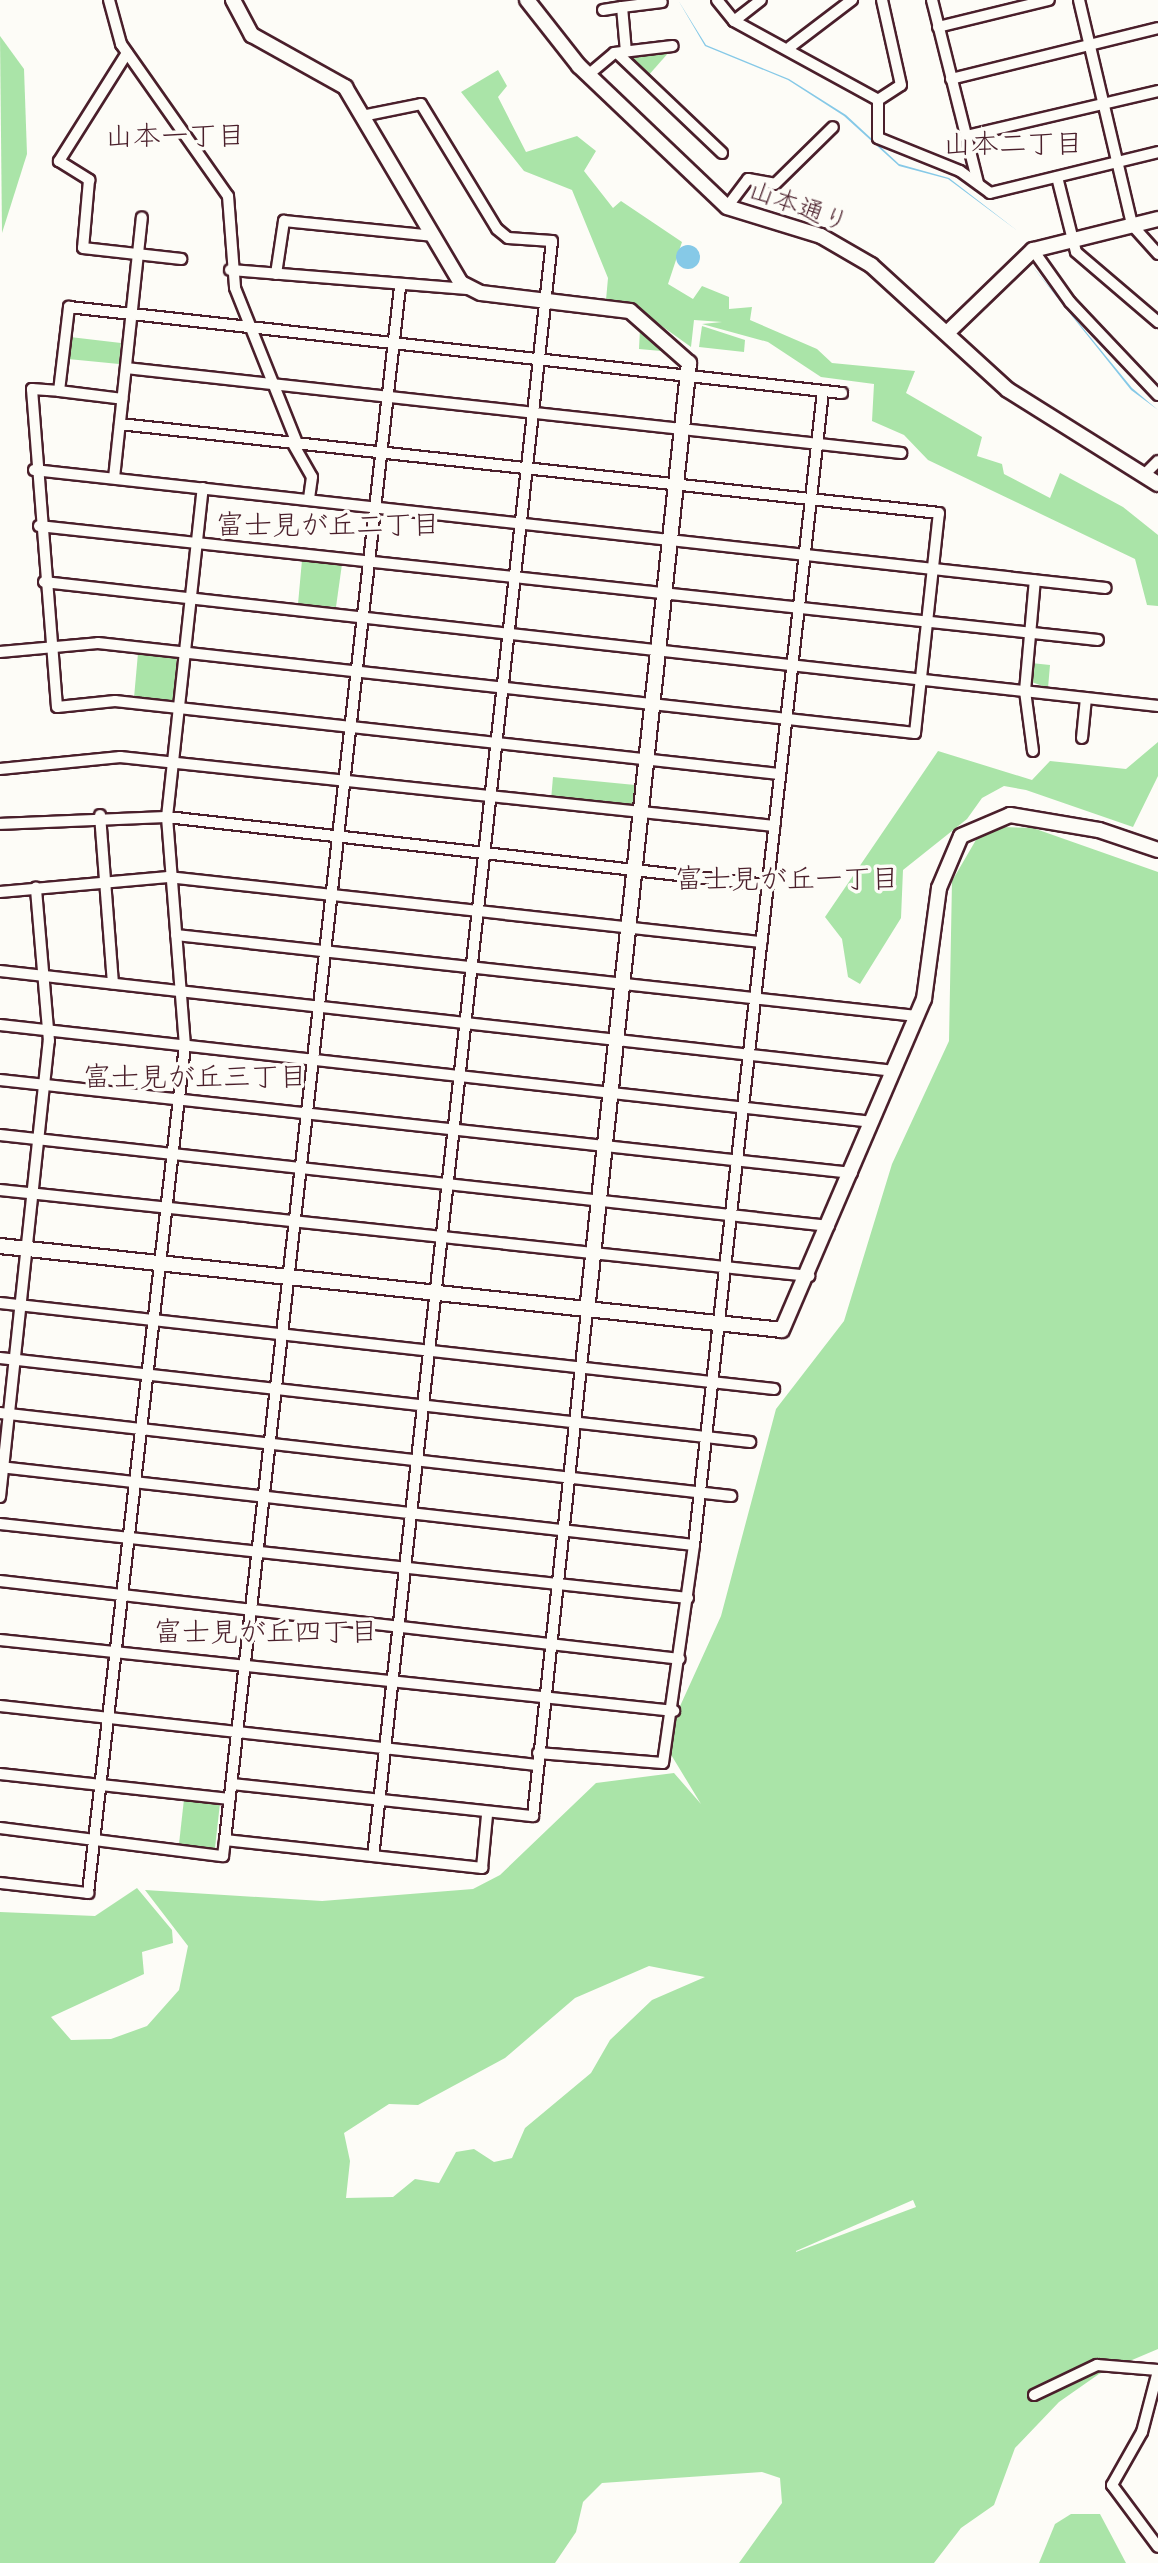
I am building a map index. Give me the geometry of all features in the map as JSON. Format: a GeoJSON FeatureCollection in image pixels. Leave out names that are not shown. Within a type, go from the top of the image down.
{"type":"FeatureCollection","features":[{"type":"Feature","properties":{"kind":"street"},"geometry":{"type":"LineString","coordinates":[[109,0],[127,53],[228,196],[230,270],[294,443],[312,477],[309,499]]}},
{"type":"Feature","properties":{"kind":"street"},"geometry":{"type":"LineString","coordinates":[[233,0],[252,35],[332,75],[362,116],[468,289]]}},
{"type":"Feature","properties":{"kind":"street","name":"山本通り"},"geometry":{"type":"LineString","coordinates":[[527,0],[588,75],[727,207],[847,250],[1036,410],[1158,484]]}},
{"type":"Feature","properties":{"kind":"street"},"geometry":{"type":"LineString","coordinates":[[717,0],[734,21],[790,47],[878,100]]}},
{"type":"Feature","properties":{"kind":"street"},"geometry":{"type":"LineString","coordinates":[[734,21],[761,0]]}},
{"type":"Feature","properties":{"kind":"street"},"geometry":{"type":"LineString","coordinates":[[790,47],[852,0]]}},
{"type":"Feature","properties":{"kind":"street"},"geometry":{"type":"LineString","coordinates":[[878,100],[901,85],[882,0]]}},
{"type":"Feature","properties":{"kind":"street"},"geometry":{"type":"LineString","coordinates":[[932,0],[978,183]]}},
{"type":"Feature","properties":{"kind":"street"},"geometry":{"type":"LineString","coordinates":[[938,27],[1049,0]]}},
{"type":"Feature","properties":{"kind":"street"},"geometry":{"type":"LineString","coordinates":[[1079,0],[1132,225],[1158,254]]}},
{"type":"Feature","properties":{"kind":"street"},"geometry":{"type":"LineString","coordinates":[[603,10],[662,2]]}},
{"type":"Feature","properties":{"kind":"street"},"geometry":{"type":"LineString","coordinates":[[622,7],[622,53],[722,153]]}},
{"type":"Feature","properties":{"kind":"street"},"geometry":{"type":"LineString","coordinates":[[951,79],[1158,28]]}},
{"type":"Feature","properties":{"kind":"street"},"geometry":{"type":"LineString","coordinates":[[588,75],[622,53],[673,46]]}},
{"type":"Feature","properties":{"kind":"street"},"geometry":{"type":"LineString","coordinates":[[127,53],[59,161],[89,180],[83,248],[181,259]]}},
{"type":"Feature","properties":{"kind":"street"},"geometry":{"type":"LineString","coordinates":[[966,136],[1158,91]]}},
{"type":"Feature","properties":{"kind":"street"},"geometry":{"type":"LineString","coordinates":[[878,100],[878,138],[978,183],[990,193],[1158,152]]}},
{"type":"Feature","properties":{"kind":"street"},"geometry":{"type":"LineString","coordinates":[[362,116],[421,104],[497,229],[508,238],[552,241],[373,1856]]}},
{"type":"Feature","properties":{"kind":"street"},"geometry":{"type":"LineString","coordinates":[[727,207],[748,179],[775,184],[833,127]]}},
{"type":"Feature","properties":{"kind":"street"},"geometry":{"type":"LineString","coordinates":[[1057,177],[1076,252],[1158,322]]}},
{"type":"Feature","properties":{"kind":"street"},"geometry":{"type":"LineString","coordinates":[[114,478],[142,217]]}},
{"type":"Feature","properties":{"kind":"street"},"geometry":{"type":"LineString","coordinates":[[947,333],[1033,250],[1158,219]]}},
{"type":"Feature","properties":{"kind":"street"},"geometry":{"type":"LineString","coordinates":[[276,274],[284,221],[434,236]]}},
{"type":"Feature","properties":{"kind":"street"},"geometry":{"type":"LineString","coordinates":[[1033,250],[1070,302],[1158,395]]}},
{"type":"Feature","properties":{"kind":"street"},"geometry":{"type":"LineString","coordinates":[[230,270],[400,287],[468,289],[639,316],[686,357],[688,376],[548,1642],[533,1816],[487,1815],[232,1784]]}},
{"type":"Feature","properties":{"kind":"street"},"geometry":{"type":"LineString","coordinates":[[0,1828],[223,1856],[400,287]]}},
{"type":"Feature","properties":{"kind":"street"},"geometry":{"type":"LineString","coordinates":[[59,391],[69,307],[842,393]]}},
{"type":"Feature","properties":{"kind":"street"},"geometry":{"type":"LineString","coordinates":[[126,368],[901,453]]}},
{"type":"Feature","properties":{"kind":"street"},"geometry":{"type":"LineString","coordinates":[[123,399],[32,389],[34,470],[57,707],[115,701],[779,774]]}},
{"type":"Feature","properties":{"kind":"street"},"geometry":{"type":"LineString","coordinates":[[538,1753],[656,1767],[669,1755],[823,391]]}},
{"type":"Feature","properties":{"kind":"street"},"geometry":{"type":"LineString","coordinates":[[0,652],[98,643],[915,733],[939,513],[120,424]]}},
{"type":"Feature","properties":{"kind":"street"},"geometry":{"type":"LineString","coordinates":[[1143,476],[1158,461]]}},
{"type":"Feature","properties":{"kind":"street"},"geometry":{"type":"LineString","coordinates":[[34,470],[1106,588]]}},
{"type":"Feature","properties":{"kind":"street"},"geometry":{"type":"LineString","coordinates":[[0,1883],[88,1893],[185,1046],[167,817],[203,488]]}},
{"type":"Feature","properties":{"kind":"street"},"geometry":{"type":"LineString","coordinates":[[39,526],[515,580],[1098,640]]}},
{"type":"Feature","properties":{"kind":"street"},"geometry":{"type":"LineString","coordinates":[[1033,751],[1025,691],[1035,580]]}},
{"type":"Feature","properties":{"kind":"street"},"geometry":{"type":"LineString","coordinates":[[44,582],[363,615],[1158,706]]}},
{"type":"Feature","properties":{"kind":"street"},"geometry":{"type":"LineString","coordinates":[[1082,738],[1086,698]]}},
{"type":"Feature","properties":{"kind":"street"},"geometry":{"type":"LineString","coordinates":[[0,769],[120,757],[774,826]]}},
{"type":"Feature","properties":{"kind":"street"},"geometry":{"type":"LineString","coordinates":[[100,815],[113,983]]}},
{"type":"Feature","properties":{"kind":"street"},"geometry":{"type":"LineString","coordinates":[[0,824],[100,815],[167,817],[767,885]]}},
{"type":"Feature","properties":{"kind":"street"},"geometry":{"type":"LineString","coordinates":[[0,1246],[718,1327],[782,1330],[809,1276],[917,1016],[935,957],[939,888],[961,836],[1010,815],[1099,830],[1158,850]]}},
{"type":"Feature","properties":{"kind":"street"},"geometry":{"type":"LineString","coordinates":[[0,892],[172,878],[761,942]]}},
{"type":"Feature","properties":{"kind":"street"},"geometry":{"type":"LineString","coordinates":[[0,1497],[5,1413],[16,1360],[49,1031],[36,888]]}},
{"type":"Feature","properties":{"kind":"street"},"geometry":{"type":"LineString","coordinates":[[176,935],[917,1016]]}},
{"type":"Feature","properties":{"kind":"street"},"geometry":{"type":"LineString","coordinates":[[0,971],[894,1071]]}},
{"type":"Feature","properties":{"kind":"street"},"geometry":{"type":"LineString","coordinates":[[0,1025],[873,1122]]}},
{"type":"Feature","properties":{"kind":"street"},"geometry":{"type":"LineString","coordinates":[[0,1080],[178,1102],[852,1173]]}},
{"type":"Feature","properties":{"kind":"street"},"geometry":{"type":"LineString","coordinates":[[0,1135],[447,1187],[829,1226]]}},
{"type":"Feature","properties":{"kind":"street"},"geometry":{"type":"LineString","coordinates":[[0,1190],[593,1256],[809,1276]]}},
{"type":"Feature","properties":{"kind":"street"},"geometry":{"type":"LineString","coordinates":[[0,1303],[774,1389]]}},
{"type":"Feature","properties":{"kind":"street"},"geometry":{"type":"LineString","coordinates":[[0,1358],[750,1442]]}},
{"type":"Feature","properties":{"kind":"street"},"geometry":{"type":"LineString","coordinates":[[5,1413],[731,1496]]}},
{"type":"Feature","properties":{"kind":"street"},"geometry":{"type":"LineString","coordinates":[[2,1467],[694,1545]]}},
{"type":"Feature","properties":{"kind":"street"},"geometry":{"type":"LineString","coordinates":[[0,1524],[688,1598]]}},
{"type":"Feature","properties":{"kind":"street"},"geometry":{"type":"LineString","coordinates":[[0,1581],[680,1659]]}},
{"type":"Feature","properties":{"kind":"street"},"geometry":{"type":"LineString","coordinates":[[0,1640],[674,1711]]}},
{"type":"Feature","properties":{"kind":"street"},"geometry":{"type":"LineString","coordinates":[[0,1706],[537,1765]]}},
{"type":"Feature","properties":{"kind":"street"},"geometry":{"type":"LineString","coordinates":[[0,1774],[230,1799]]}},
{"type":"Feature","properties":{"kind":"street"},"geometry":{"type":"LineString","coordinates":[[225,1840],[482,1868],[487,1815]]}},
{"type":"Feature","properties":{"kind":"street"},"geometry":{"type":"LineString","coordinates":[[1034,2395],[1097,2365],[1158,2370],[1142,2432],[1112,2485],[1158,2547]]}},
{"type":"Feature","properties":{"kind":"green space"},"geometry":{"type":"Polygon","coordinates":[[[0,36],[24,69],[27,154],[2,233],[0,36]]]}},
{"type":"Feature","properties":{"kind":"green space"},"geometry":{"type":"Polygon","coordinates":[[[670,51],[647,77],[633,61],[635,56],[670,51]]]}},
{"type":"Feature","properties":{"kind":"green space"},"geometry":{"type":"Polygon","coordinates":[[[498,70],[507,86],[498,97],[526,152],[577,136],[596,151],[584,171],[613,208],[621,201],[682,242],[668,284],[693,299],[702,286],[729,297],[729,309],[752,307],[750,320],[817,349],[832,363],[915,371],[906,393],[982,437],[977,456],[1002,464],[1004,474],[1050,498],[1060,473],[1123,507],[1158,535],[1158,606],[1147,605],[1135,559],[928,460],[904,435],[872,421],[874,384],[821,377],[768,342],[702,324],[722,322],[694,320],[691,347],[631,304],[606,300],[608,278],[572,190],[524,171],[461,92],[498,70]]]}},
{"type":"Feature","properties":{"kind":"green space"},"geometry":{"type":"Polygon","coordinates":[[[702,326],[745,340],[744,352],[699,347],[702,326]]]}},
{"type":"Feature","properties":{"kind":"green space"},"geometry":{"type":"Polygon","coordinates":[[[640,329],[662,344],[661,351],[639,349],[640,329]]]}},
{"type":"Feature","properties":{"kind":"green space"},"geometry":{"type":"Polygon","coordinates":[[[70,337],[121,343],[119,364],[68,359],[70,337]]]}},
{"type":"Feature","properties":{"kind":"green space"},"geometry":{"type":"Polygon","coordinates":[[[302,560],[342,564],[336,607],[298,604],[302,560]]]}},
{"type":"Feature","properties":{"kind":"green space"},"geometry":{"type":"Polygon","coordinates":[[[138,653],[177,657],[173,702],[134,698],[138,653]]]}},
{"type":"Feature","properties":{"kind":"green space"},"geometry":{"type":"Polygon","coordinates":[[[1031,663],[1050,665],[1048,688],[1029,681],[1031,663]]]}},
{"type":"Feature","properties":{"kind":"green space"},"geometry":{"type":"Polygon","coordinates":[[[1158,742],[1158,776],[1133,827],[1026,790],[1004,786],[982,798],[967,819],[903,870],[901,918],[860,984],[848,977],[842,939],[825,917],[938,751],[1032,780],[1050,761],[1126,769],[1158,742]]]}},
{"type":"Feature","properties":{"kind":"green space"},"geometry":{"type":"Polygon","coordinates":[[[553,777],[635,785],[633,805],[551,800],[553,777]]]}},
{"type":"Feature","properties":{"kind":"green space"},"geometry":{"type":"Polygon","coordinates":[[[1001,827],[1033,828],[1158,872],[1158,2349],[1099,2374],[1059,2402],[1015,2448],[994,2505],[961,2528],[934,2563],[739,2563],[782,2503],[780,2478],[762,2472],[602,2483],[583,2502],[576,2532],[555,2563],[0,2563],[0,1912],[95,1916],[137,1888],[172,1930],[173,1943],[142,1952],[144,1974],[51,2017],[71,2040],[111,2039],[147,2026],[179,1990],[188,1946],[145,1890],[322,1901],[473,1889],[500,1875],[596,1783],[674,1773],[701,1804],[670,1753],[671,1726],[721,1616],[776,1409],[844,1321],[892,1164],[949,1041],[952,881],[980,833],[1001,827]],[[649,1966],[575,1998],[505,2058],[418,2105],[389,2104],[344,2133],[350,2161],[346,2198],[393,2197],[415,2179],[439,2183],[456,2152],[474,2149],[494,2162],[512,2158],[525,2128],[591,2073],[610,2040],[652,2000],[705,1977],[649,1966]],[[913,2200],[796,2251],[796,2252],[916,2207],[913,2200]]]}},
{"type":"Feature","properties":{"kind":"green space"},"geometry":{"type":"Polygon","coordinates":[[[184,1799],[220,1803],[215,1848],[179,1844],[184,1799]]]}},
{"type":"Feature","properties":{"kind":"green space"},"geometry":{"type":"Polygon","coordinates":[[[1071,2514],[1100,2514],[1126,2563],[1039,2563],[1055,2524],[1071,2514]]]}},
{"type":"Feature","properties":{"kind":"water"},"geometry":{"type":"Polygon","coordinates":[[[678,0],[706,45],[789,79],[846,115],[899,164],[949,178],[1019,232],[948,179],[899,166],[844,116],[788,80],[705,46],[678,0]]]}},
{"type":"Feature","properties":{"kind":"water"},"geometry":{"type":"Polygon","coordinates":[[[688,245],[696,249],[700,257],[696,265],[688,269],[680,265],[676,257],[680,249],[688,245]]]}},
{"type":"Feature","properties":{"kind":"water"},"geometry":{"type":"Polygon","coordinates":[[[1028,261],[1132,388],[1158,410],[1131,390],[1028,261]]]}},
{"type":"Feature","properties":{"kind":"district","name":"山本一丁目"},"geometry":{"type":"Point","coordinates":[175,138]}},
{"type":"Feature","properties":{"kind":"district","name":"山本二丁目"},"geometry":{"type":"Point","coordinates":[1013,146]}},
{"type":"Feature","properties":{"kind":"district","name":"富士見が丘二丁目"},"geometry":{"type":"Point","coordinates":[328,527]}},
{"type":"Feature","properties":{"kind":"district","name":"富士見が丘一丁目"},"geometry":{"type":"Point","coordinates":[787,881]}},
{"type":"Feature","properties":{"kind":"district","name":"富士見が丘三丁目"},"geometry":{"type":"Point","coordinates":[195,1079]}},
{"type":"Feature","properties":{"kind":"district","name":"富士見が丘四丁目"},"geometry":{"type":"Point","coordinates":[266,1634]}}]}
